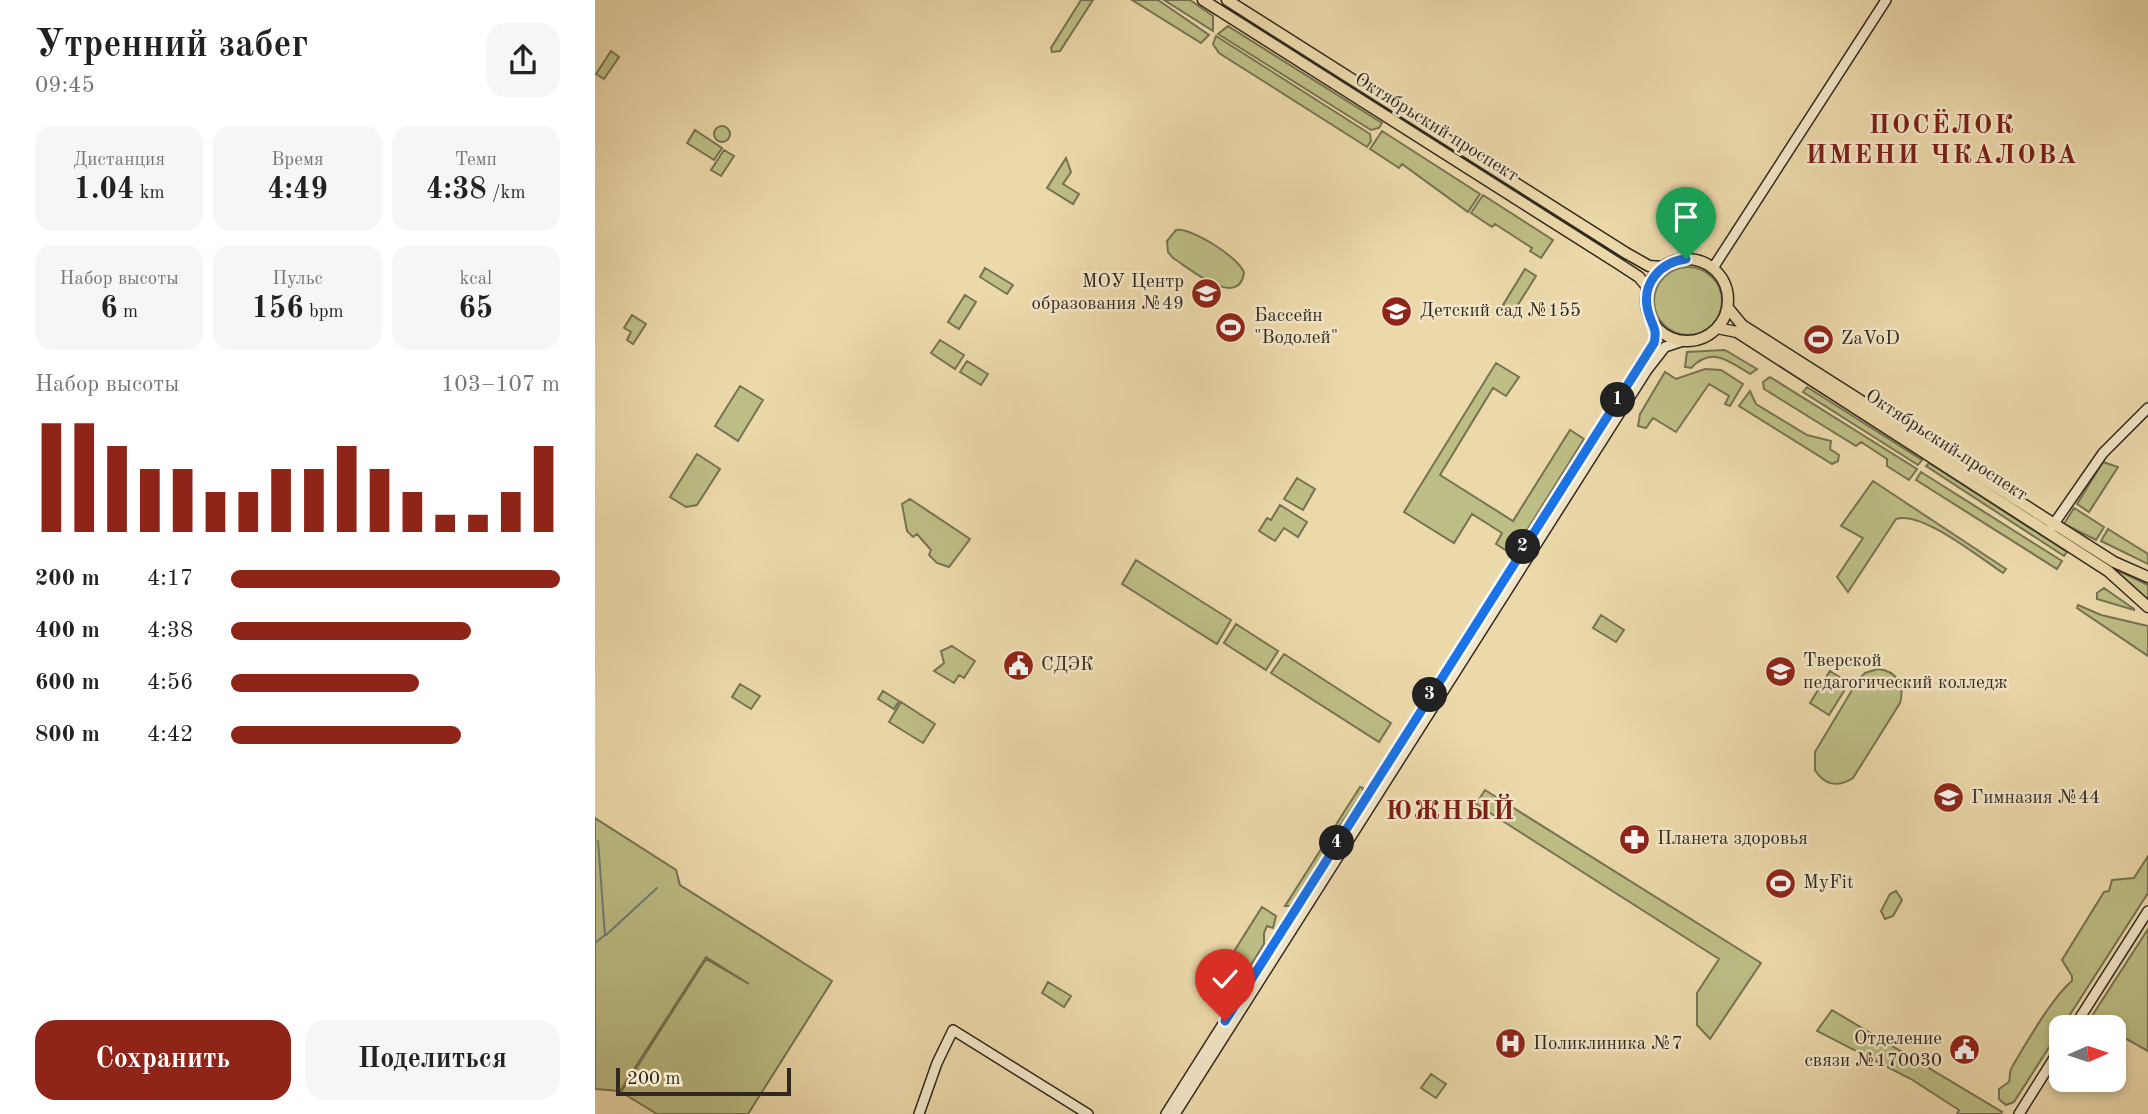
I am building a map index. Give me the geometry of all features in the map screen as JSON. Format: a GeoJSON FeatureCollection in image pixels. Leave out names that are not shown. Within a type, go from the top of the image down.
{"type":"FeatureCollection","features":[{"type":"Feature","properties":{"kind":"main road","name":"Октябрьский проспект"},"geometry":{"type":"LineString","coordinates":[[1203,0],[1629,270],[1648,288]]}},
{"type":"Feature","properties":{"kind":"main road","name":"Октябрьский проспект"},"geometry":{"type":"LineString","coordinates":[[1227,0],[1626,253],[1650,266],[1662,267]]}},
{"type":"Feature","properties":{"kind":"main road"},"geometry":{"type":"LineString","coordinates":[[1713,268],[1886,0]]}},
{"type":"Feature","properties":{"kind":"main road"},"geometry":{"type":"LineString","coordinates":[[1686,259],[1702,262],[1713,268],[1727,288],[1728,308],[1717,328],[1699,340],[1683,341],[1665,347],[1647,370],[1169,1113],[1655,341],[1654,325],[1647,310],[1648,288],[1662,267],[1686,259]]}},
{"type":"Feature","properties":{"kind":"main road","name":"Октябрьский проспект"},"geometry":{"type":"LineString","coordinates":[[1728,308],[1741,325],[2051,528],[2108,571],[2148,607]]}},
{"type":"Feature","properties":{"kind":"main road"},"geometry":{"type":"LineString","coordinates":[[1654,325],[1667,336],[1683,341]]}},
{"type":"Feature","properties":{"kind":"main road","name":"Октябрьский проспект"},"geometry":{"type":"LineString","coordinates":[[1717,328],[1737,332],[2051,528],[2148,578]]}},
{"type":"Feature","properties":{"kind":"main road"},"geometry":{"type":"LineString","coordinates":[[2051,528],[2104,451],[2148,408]]}},
{"type":"Feature","properties":{"kind":"main road"},"geometry":{"type":"LineString","coordinates":[[2082,1015],[2148,911]]}},
{"type":"Feature","properties":{"kind":"main road"},"geometry":{"type":"LineString","coordinates":[[919,1114],[937,1063],[953,1030],[1088,1114]]}},
{"type":"Feature","properties":{"kind":"main road"},"geometry":{"type":"LineString","coordinates":[[2019,1114],[2049,1066]]}},
{"type":"Feature","properties":{"kind":"green space"},"geometry":{"type":"Polygon","coordinates":[[[1081,0],[1093,0],[1060,51],[1052,52],[1051,48],[1081,0]]]}},
{"type":"Feature","properties":{"kind":"green space"},"geometry":{"type":"Polygon","coordinates":[[[1132,0],[1158,0],[1209,35],[1201,43],[1132,0]]]}},
{"type":"Feature","properties":{"kind":"green space"},"geometry":{"type":"Polygon","coordinates":[[[1164,0],[1190,0],[1213,16],[1213,31],[1164,0]]]}},
{"type":"Feature","properties":{"kind":"green space"},"geometry":{"type":"Polygon","coordinates":[[[1228,26],[1382,123],[1379,128],[1371,130],[1218,34],[1228,26]]]}},
{"type":"Feature","properties":{"kind":"green space"},"geometry":{"type":"Polygon","coordinates":[[[1216,36],[1370,134],[1371,141],[1367,147],[1219,53],[1213,44],[1216,36]]]}},
{"type":"Feature","properties":{"kind":"green space"},"geometry":{"type":"Polygon","coordinates":[[[611,51],[619,57],[604,79],[596,74],[611,51]]]}},
{"type":"Feature","properties":{"kind":"green space"},"geometry":{"type":"Polygon","coordinates":[[[722,126],[728,128],[728,140],[722,142],[716,140],[714,134],[716,128],[722,126]]]}},
{"type":"Feature","properties":{"kind":"green space"},"geometry":{"type":"Polygon","coordinates":[[[695,130],[722,148],[714,160],[687,143],[695,130]]]}},
{"type":"Feature","properties":{"kind":"green space"},"geometry":{"type":"Polygon","coordinates":[[[1382,131],[1480,194],[1468,212],[1402,164],[1399,168],[1370,149],[1382,131]]]}},
{"type":"Feature","properties":{"kind":"green space"},"geometry":{"type":"Polygon","coordinates":[[[724,150],[734,156],[721,176],[711,170],[724,150]]]}},
{"type":"Feature","properties":{"kind":"green space"},"geometry":{"type":"Polygon","coordinates":[[[1066,158],[1071,172],[1063,184],[1079,194],[1073,204],[1047,188],[1066,158]]]}},
{"type":"Feature","properties":{"kind":"green space"},"geometry":{"type":"Polygon","coordinates":[[[1483,195],[1553,240],[1541,258],[1530,251],[1532,248],[1495,224],[1492,227],[1471,213],[1483,195]]]}},
{"type":"Feature","properties":{"kind":"green space"},"geometry":{"type":"Polygon","coordinates":[[[1176,230],[1192,233],[1225,252],[1244,273],[1240,283],[1233,288],[1212,283],[1173,258],[1168,252],[1167,241],[1176,230]]]}},
{"type":"Feature","properties":{"kind":"green space"},"geometry":{"type":"Polygon","coordinates":[[[1681,267],[1695,267],[1707,272],[1717,282],[1722,301],[1717,320],[1707,330],[1695,335],[1681,335],[1669,330],[1659,320],[1654,308],[1654,294],[1659,282],[1669,272],[1681,267]]]}},
{"type":"Feature","properties":{"kind":"green space"},"geometry":{"type":"Polygon","coordinates":[[[985,268],[1013,285],[1007,294],[980,277],[985,268]]]}},
{"type":"Feature","properties":{"kind":"green space"},"geometry":{"type":"Polygon","coordinates":[[[1525,269],[1536,276],[1514,311],[1503,305],[1525,269]]]}},
{"type":"Feature","properties":{"kind":"green space"},"geometry":{"type":"Polygon","coordinates":[[[965,295],[976,302],[959,329],[948,322],[965,295]]]}},
{"type":"Feature","properties":{"kind":"green space"},"geometry":{"type":"Polygon","coordinates":[[[632,315],[646,324],[633,344],[627,340],[631,332],[624,328],[632,315]]]}},
{"type":"Feature","properties":{"kind":"green space"},"geometry":{"type":"Polygon","coordinates":[[[940,340],[964,355],[955,369],[931,353],[940,340]]]}},
{"type":"Feature","properties":{"kind":"green space"},"geometry":{"type":"Polygon","coordinates":[[[1725,350],[1757,369],[1750,374],[1728,361],[1713,357],[1699,361],[1691,368],[1685,367],[1687,352],[1725,350]]]}},
{"type":"Feature","properties":{"kind":"green space"},"geometry":{"type":"Polygon","coordinates":[[[967,361],[988,374],[981,385],[960,372],[967,361]]]}},
{"type":"Feature","properties":{"kind":"green space"},"geometry":{"type":"Polygon","coordinates":[[[1496,363],[1519,377],[1506,396],[1493,388],[1440,475],[1513,521],[1570,430],[1584,439],[1512,554],[1496,544],[1502,533],[1472,514],[1454,543],[1404,512],[1496,363]]]}},
{"type":"Feature","properties":{"kind":"green space"},"geometry":{"type":"Polygon","coordinates":[[[1705,369],[1721,370],[1743,384],[1730,406],[1725,404],[1729,396],[1709,384],[1676,432],[1653,418],[1646,428],[1638,426],[1640,414],[1665,372],[1676,379],[1705,369]]]}},
{"type":"Feature","properties":{"kind":"green space"},"geometry":{"type":"Polygon","coordinates":[[[1770,377],[1917,469],[1909,480],[1887,466],[1887,459],[1861,442],[1856,446],[1764,389],[1763,382],[1770,377]]]}},
{"type":"Feature","properties":{"kind":"green space"},"geometry":{"type":"Polygon","coordinates":[[[740,386],[763,400],[738,441],[715,426],[740,386]]]}},
{"type":"Feature","properties":{"kind":"green space"},"geometry":{"type":"Polygon","coordinates":[[[1807,387],[1922,460],[1918,465],[1803,392],[1807,387]]]}},
{"type":"Feature","properties":{"kind":"green space"},"geometry":{"type":"Polygon","coordinates":[[[1750,391],[1756,404],[1807,435],[1831,441],[1830,449],[1839,455],[1838,461],[1832,464],[1739,406],[1750,391]]]}},
{"type":"Feature","properties":{"kind":"green space"},"geometry":{"type":"Polygon","coordinates":[[[697,454],[720,469],[697,505],[686,507],[670,497],[697,454]]]}},
{"type":"Feature","properties":{"kind":"green space"},"geometry":{"type":"Polygon","coordinates":[[[2103,462],[2118,467],[2089,512],[2077,504],[2103,462]]]}},
{"type":"Feature","properties":{"kind":"green space"},"geometry":{"type":"Polygon","coordinates":[[[1929,463],[2067,552],[2064,556],[1926,466],[1929,463]]]}},
{"type":"Feature","properties":{"kind":"green space"},"geometry":{"type":"Polygon","coordinates":[[[1921,472],[2062,561],[2057,569],[1916,480],[1921,472]]]}},
{"type":"Feature","properties":{"kind":"green space"},"geometry":{"type":"Polygon","coordinates":[[[1297,478],[1315,489],[1303,510],[1284,499],[1297,478]]]}},
{"type":"Feature","properties":{"kind":"green space"},"geometry":{"type":"Polygon","coordinates":[[[1873,481],[2006,569],[2003,573],[1935,528],[1907,518],[1896,519],[1848,592],[1837,577],[1863,538],[1841,526],[1873,481]]]}},
{"type":"Feature","properties":{"kind":"green space"},"geometry":{"type":"Polygon","coordinates":[[[910,499],[970,539],[949,567],[937,563],[929,555],[931,550],[917,534],[913,537],[907,531],[902,504],[910,499]]]}},
{"type":"Feature","properties":{"kind":"green space"},"geometry":{"type":"Polygon","coordinates":[[[1280,505],[1307,522],[1298,537],[1284,528],[1275,541],[1259,531],[1267,518],[1271,520],[1280,505]]]}},
{"type":"Feature","properties":{"kind":"green space"},"geometry":{"type":"Polygon","coordinates":[[[2074,508],[2104,527],[2096,540],[2064,524],[2074,508]]]}},
{"type":"Feature","properties":{"kind":"green space"},"geometry":{"type":"Polygon","coordinates":[[[2108,529],[2148,554],[2148,564],[2101,541],[2108,529]]]}},
{"type":"Feature","properties":{"kind":"green space"},"geometry":{"type":"Polygon","coordinates":[[[1136,560],[1231,620],[1217,644],[1122,584],[1136,560]]]}},
{"type":"Feature","properties":{"kind":"green space"},"geometry":{"type":"Polygon","coordinates":[[[2113,568],[2148,585],[2148,600],[2113,568]]]}},
{"type":"Feature","properties":{"kind":"green space"},"geometry":{"type":"Polygon","coordinates":[[[2104,588],[2134,610],[2097,599],[2097,593],[2104,588]]]}},
{"type":"Feature","properties":{"kind":"green space"},"geometry":{"type":"Polygon","coordinates":[[[2078,605],[2101,615],[2148,626],[2148,656],[2077,608],[2078,605]]]}},
{"type":"Feature","properties":{"kind":"green space"},"geometry":{"type":"Polygon","coordinates":[[[1601,615],[1624,630],[1616,642],[1593,628],[1601,615]]]}},
{"type":"Feature","properties":{"kind":"green space"},"geometry":{"type":"Polygon","coordinates":[[[1236,624],[1278,651],[1266,670],[1224,643],[1236,624]]]}},
{"type":"Feature","properties":{"kind":"green space"},"geometry":{"type":"Polygon","coordinates":[[[952,646],[975,661],[964,678],[959,675],[954,683],[934,671],[944,663],[941,651],[952,646]]]}},
{"type":"Feature","properties":{"kind":"green space"},"geometry":{"type":"Polygon","coordinates":[[[1284,654],[1391,723],[1379,742],[1271,673],[1284,654]]]}},
{"type":"Feature","properties":{"kind":"green space"},"geometry":{"type":"Polygon","coordinates":[[[1885,670],[1898,680],[1901,690],[1900,703],[1853,778],[1837,784],[1827,782],[1815,770],[1815,752],[1858,680],[1865,673],[1885,670]]]}},
{"type":"Feature","properties":{"kind":"green space"},"geometry":{"type":"Polygon","coordinates":[[[1830,671],[1849,683],[1829,715],[1810,703],[1830,671]]]}},
{"type":"Feature","properties":{"kind":"green space"},"geometry":{"type":"Polygon","coordinates":[[[740,684],[760,696],[751,709],[732,697],[740,684]]]}},
{"type":"Feature","properties":{"kind":"green space"},"geometry":{"type":"Polygon","coordinates":[[[883,691],[899,701],[894,709],[878,699],[883,691]]]}},
{"type":"Feature","properties":{"kind":"green space"},"geometry":{"type":"Polygon","coordinates":[[[901,702],[935,724],[923,743],[889,722],[901,702]]]}},
{"type":"Feature","properties":{"kind":"green space"},"geometry":{"type":"Polygon","coordinates":[[[1360,787],[1363,792],[1335,833],[1332,831],[1360,787]]]}},
{"type":"Feature","properties":{"kind":"green space"},"geometry":{"type":"Polygon","coordinates":[[[1485,790],[1761,963],[1710,1039],[1697,1025],[1697,993],[1719,959],[1476,804],[1485,790]]]}},
{"type":"Feature","properties":{"kind":"green space"},"geometry":{"type":"Polygon","coordinates":[[[595,818],[676,870],[680,885],[832,981],[748,1114],[657,1114],[621,1092],[706,959],[749,984],[706,957],[620,1091],[595,1089],[595,818]]]}},
{"type":"Feature","properties":{"kind":"green space"},"geometry":{"type":"Polygon","coordinates":[[[1325,843],[1328,847],[1291,906],[1285,906],[1325,843]]]}},
{"type":"Feature","properties":{"kind":"green space"},"geometry":{"type":"Polygon","coordinates":[[[2148,856],[2148,893],[2070,1015],[2049,1015],[2049,1047],[2014,1102],[2006,1105],[1999,1099],[1999,1089],[2009,1082],[2011,1069],[2032,1034],[2056,998],[2072,981],[2072,976],[2062,960],[2104,892],[2109,891],[2112,880],[2134,878],[2148,856]]]}},
{"type":"Feature","properties":{"kind":"green space"},"geometry":{"type":"Polygon","coordinates":[[[1896,891],[1902,900],[1893,916],[1885,919],[1881,911],[1890,894],[1896,891]]]}},
{"type":"Feature","properties":{"kind":"green space"},"geometry":{"type":"Polygon","coordinates":[[[1262,907],[1276,916],[1273,928],[1267,926],[1264,944],[1222,1012],[1204,999],[1262,907]]]}},
{"type":"Feature","properties":{"kind":"green space"},"geometry":{"type":"Polygon","coordinates":[[[2148,929],[2148,1051],[2126,1039],[2126,1015],[2093,1015],[2148,929]]]}},
{"type":"Feature","properties":{"kind":"green space"},"geometry":{"type":"Polygon","coordinates":[[[1048,982],[1071,996],[1064,1007],[1042,993],[1048,982]]]}},
{"type":"Feature","properties":{"kind":"green space"},"geometry":{"type":"Polygon","coordinates":[[[1832,1010],[2002,1112],[2001,1114],[1957,1114],[1959,1110],[1911,1079],[1817,1031],[1832,1010]]]}},
{"type":"Feature","properties":{"kind":"green space"},"geometry":{"type":"Polygon","coordinates":[[[1431,1074],[1446,1084],[1436,1098],[1421,1088],[1431,1074]]]}},
{"type":"Feature","properties":{"kind":"waterway"},"geometry":{"type":"LineString","coordinates":[[595,943],[605,935],[598,841]]}},
{"type":"Feature","properties":{"kind":"waterway"},"geometry":{"type":"LineString","coordinates":[[606,935],[657,888]]}},
{"type":"Feature","properties":{"kind":"place","name":"МОУ Центр образования №49"},"geometry":{"type":"Point","coordinates":[1207,293]}},
{"type":"Feature","properties":{"kind":"place","name":"Детский сад №155"},"geometry":{"type":"Point","coordinates":[1397,311]}},
{"type":"Feature","properties":{"kind":"place","name":"Бассейн \"Водолей\""},"geometry":{"type":"Point","coordinates":[1231,327]}},
{"type":"Feature","properties":{"kind":"place","name":"ZaVoD"},"geometry":{"type":"Point","coordinates":[1818,339]}},
{"type":"Feature","properties":{"kind":"place","name":"СДЭК"},"geometry":{"type":"Point","coordinates":[1018,665]}},
{"type":"Feature","properties":{"kind":"place","name":"Тверской педагогический колледж"},"geometry":{"type":"Point","coordinates":[1780,672]}},
{"type":"Feature","properties":{"kind":"place","name":"Гимназия №44"},"geometry":{"type":"Point","coordinates":[1948,798]}},
{"type":"Feature","properties":{"kind":"place","name":"Планета здоровья"},"geometry":{"type":"Point","coordinates":[1634,839]}},
{"type":"Feature","properties":{"kind":"place","name":"MyFit"},"geometry":{"type":"Point","coordinates":[1780,883]}},
{"type":"Feature","properties":{"kind":"place","name":"Поликлиника №7"},"geometry":{"type":"Point","coordinates":[1510,1044]}},
{"type":"Feature","properties":{"kind":"place","name":"Отделение связи №170030"},"geometry":{"type":"Point","coordinates":[1965,1050]}},
{"type":"Feature","properties":{"kind":"district","name":"ПОСЁЛОК ИМЕНИ ЧКАЛОВА"},"geometry":{"type":"Point","coordinates":[1942,141]}},
{"type":"Feature","properties":{"kind":"district","name":"ЮЖНЫЙ"},"geometry":{"type":"Point","coordinates":[1451,812]}},
{"type":"Feature","properties":{"kind":"route"},"geometry":{"type":"LineString","coordinates":[[1225,1021],[1654,343],[1656,330],[1647,310],[1646,297],[1654,277],[1666,265],[1686,259]]}}]}
